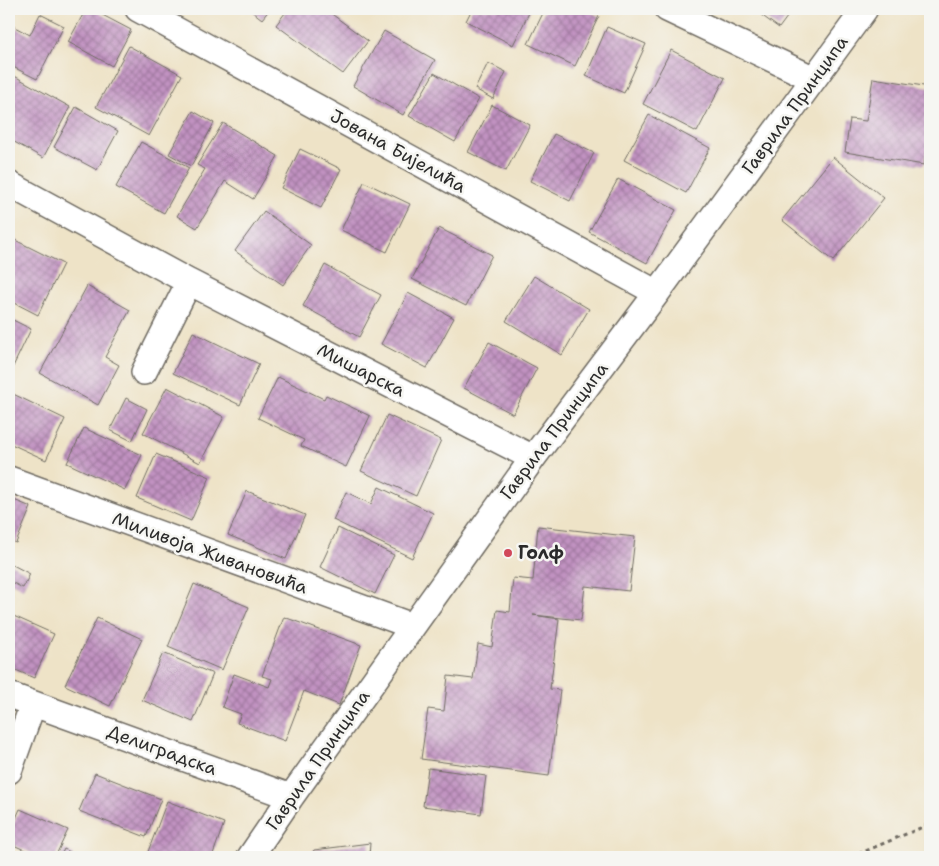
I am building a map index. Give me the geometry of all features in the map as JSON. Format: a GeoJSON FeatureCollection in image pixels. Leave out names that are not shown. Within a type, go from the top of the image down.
{"type":"FeatureCollection","features":[{"type":"Feature","properties":{"kind":"street","name":"Јована Бијелића"},"geometry":{"type":"LineString","coordinates":[[138,9],[657,293]]}},
{"type":"Feature","properties":{"kind":"street"},"geometry":{"type":"LineString","coordinates":[[666,9],[814,78]]}},
{"type":"Feature","properties":{"kind":"street","name":"Гаврила Принципа"},"geometry":{"type":"LineString","coordinates":[[250,857],[412,626],[533,458],[657,293],[865,9]]}},
{"type":"Feature","properties":{"kind":"street","name":"Мишарска"},"geometry":{"type":"LineString","coordinates":[[9,184],[189,282],[533,458]]}},
{"type":"Feature","properties":{"kind":"street"},"geometry":{"type":"LineString","coordinates":[[144,372],[189,282]]}},
{"type":"Feature","properties":{"kind":"street","name":"Миливоја Живановића"},"geometry":{"type":"LineString","coordinates":[[9,479],[412,626]]}},
{"type":"Feature","properties":{"kind":"street","name":"Делиградска"},"geometry":{"type":"LineString","coordinates":[[9,695],[291,797]]}},
{"type":"Feature","properties":{"kind":"street"},"geometry":{"type":"LineString","coordinates":[[9,771],[32,704]]}},
{"type":"Feature","properties":{"kind":"path"},"geometry":{"type":"LineString","coordinates":[[851,857],[930,824]]}},
{"type":"Feature","properties":{"kind":"building"},"geometry":{"type":"Polygon","coordinates":[[[86,9],[91,9],[131,30],[112,66],[68,42],[86,9]]]}},
{"type":"Feature","properties":{"kind":"building"},"geometry":{"type":"Polygon","coordinates":[[[249,9],[270,9],[262,19],[249,9]]]}},
{"type":"Feature","properties":{"kind":"building"},"geometry":{"type":"Polygon","coordinates":[[[288,9],[325,9],[368,41],[343,74],[276,25],[288,9]]]}},
{"type":"Feature","properties":{"kind":"building"},"geometry":{"type":"Polygon","coordinates":[[[472,9],[531,9],[513,45],[466,21],[472,9]]]}},
{"type":"Feature","properties":{"kind":"building"},"geometry":{"type":"Polygon","coordinates":[[[545,9],[584,9],[599,16],[575,66],[528,44],[545,9]]]}},
{"type":"Feature","properties":{"kind":"building"},"geometry":{"type":"Polygon","coordinates":[[[753,9],[793,9],[779,28],[753,9]]]}},
{"type":"Feature","properties":{"kind":"building"},"geometry":{"type":"Polygon","coordinates":[[[40,14],[64,26],[37,79],[9,65],[9,24],[30,35],[40,14]]]}},
{"type":"Feature","properties":{"kind":"building"},"geometry":{"type":"Polygon","coordinates":[[[607,27],[646,44],[624,93],[586,76],[607,27]]]}},
{"type":"Feature","properties":{"kind":"building"},"geometry":{"type":"Polygon","coordinates":[[[384,31],[435,60],[403,115],[353,86],[384,31]]]}},
{"type":"Feature","properties":{"kind":"building"},"geometry":{"type":"Polygon","coordinates":[[[129,46],[182,75],[149,136],[96,107],[129,46]]]}},
{"type":"Feature","properties":{"kind":"building"},"geometry":{"type":"Polygon","coordinates":[[[671,50],[725,78],[697,132],[643,104],[671,50]]]}},
{"type":"Feature","properties":{"kind":"building"},"geometry":{"type":"Polygon","coordinates":[[[488,63],[506,72],[493,99],[475,89],[488,63]]]}},
{"type":"Feature","properties":{"kind":"building"},"geometry":{"type":"Polygon","coordinates":[[[9,73],[70,107],[43,158],[9,139],[9,73]]]}},
{"type":"Feature","properties":{"kind":"building"},"geometry":{"type":"Polygon","coordinates":[[[434,73],[479,99],[455,142],[409,116],[434,73]]]}},
{"type":"Feature","properties":{"kind":"building"},"geometry":{"type":"Polygon","coordinates":[[[873,78],[930,87],[930,132],[924,165],[845,152],[850,119],[866,121],[873,78]]]}},
{"type":"Feature","properties":{"kind":"building"},"geometry":{"type":"Polygon","coordinates":[[[492,105],[530,125],[506,171],[468,152],[492,105]]]}},
{"type":"Feature","properties":{"kind":"building"},"geometry":{"type":"Polygon","coordinates":[[[76,107],[118,131],[97,170],[54,147],[76,107]]]}},
{"type":"Feature","properties":{"kind":"building"},"geometry":{"type":"Polygon","coordinates":[[[193,111],[214,123],[191,166],[169,154],[193,111]]]}},
{"type":"Feature","properties":{"kind":"building"},"geometry":{"type":"Polygon","coordinates":[[[649,115],[710,148],[686,193],[624,160],[649,115]]]}},
{"type":"Feature","properties":{"kind":"building"},"geometry":{"type":"Polygon","coordinates":[[[223,123],[278,156],[253,199],[225,181],[197,228],[177,216],[205,169],[197,165],[223,123]]]}},
{"type":"Feature","properties":{"kind":"building"},"geometry":{"type":"Polygon","coordinates":[[[554,134],[594,153],[570,201],[530,181],[554,134]]]}},
{"type":"Feature","properties":{"kind":"building"},"geometry":{"type":"Polygon","coordinates":[[[141,142],[189,168],[164,213],[116,187],[141,142]]]}},
{"type":"Feature","properties":{"kind":"building"},"geometry":{"type":"Polygon","coordinates":[[[300,149],[341,169],[321,208],[281,188],[300,149]]]}},
{"type":"Feature","properties":{"kind":"building"},"geometry":{"type":"Polygon","coordinates":[[[833,157],[884,198],[833,261],[782,220],[833,157]]]}},
{"type":"Feature","properties":{"kind":"building"},"geometry":{"type":"Polygon","coordinates":[[[618,179],[676,210],[647,263],[589,232],[618,179]]]}},
{"type":"Feature","properties":{"kind":"building"},"geometry":{"type":"Polygon","coordinates":[[[364,182],[410,204],[387,252],[341,230],[364,182]]]}},
{"type":"Feature","properties":{"kind":"building"},"geometry":{"type":"Polygon","coordinates":[[[264,211],[311,245],[283,285],[235,251],[264,211]]]}},
{"type":"Feature","properties":{"kind":"building"},"geometry":{"type":"Polygon","coordinates":[[[439,228],[492,255],[466,306],[412,279],[439,228]]]}},
{"type":"Feature","properties":{"kind":"building"},"geometry":{"type":"Polygon","coordinates":[[[9,237],[63,264],[38,315],[9,300],[9,237]]]}},
{"type":"Feature","properties":{"kind":"building"},"geometry":{"type":"Polygon","coordinates":[[[325,265],[381,295],[359,337],[303,306],[325,265]]]}},
{"type":"Feature","properties":{"kind":"building"},"geometry":{"type":"Polygon","coordinates":[[[534,276],[589,309],[562,355],[506,321],[534,276]]]}},
{"type":"Feature","properties":{"kind":"building"},"geometry":{"type":"Polygon","coordinates":[[[87,286],[130,310],[105,357],[119,365],[98,405],[40,373],[87,286]]]}},
{"type":"Feature","properties":{"kind":"building"},"geometry":{"type":"Polygon","coordinates":[[[408,293],[454,318],[427,368],[381,344],[408,293]]]}},
{"type":"Feature","properties":{"kind":"building"},"geometry":{"type":"Polygon","coordinates":[[[9,318],[31,329],[9,375],[9,318]]]}},
{"type":"Feature","properties":{"kind":"building"},"geometry":{"type":"Polygon","coordinates":[[[193,332],[259,364],[240,405],[173,373],[193,332]]]}},
{"type":"Feature","properties":{"kind":"building"},"geometry":{"type":"Polygon","coordinates":[[[489,342],[537,368],[513,414],[464,388],[489,342]]]}},
{"type":"Feature","properties":{"kind":"building"},"geometry":{"type":"Polygon","coordinates":[[[278,377],[324,399],[326,395],[370,416],[346,467],[301,446],[304,440],[258,418],[278,377]]]}},
{"type":"Feature","properties":{"kind":"building"},"geometry":{"type":"Polygon","coordinates":[[[167,387],[224,417],[200,463],[143,433],[167,387]]]}},
{"type":"Feature","properties":{"kind":"building"},"geometry":{"type":"Polygon","coordinates":[[[9,392],[65,419],[46,460],[9,443],[9,392]]]}},
{"type":"Feature","properties":{"kind":"building"},"geometry":{"type":"Polygon","coordinates":[[[126,398],[147,409],[132,441],[110,430],[126,398]]]}},
{"type":"Feature","properties":{"kind":"building"},"geometry":{"type":"Polygon","coordinates":[[[387,415],[441,440],[416,496],[361,471],[387,415]]]}},
{"type":"Feature","properties":{"kind":"building"},"geometry":{"type":"Polygon","coordinates":[[[84,428],[142,455],[125,490],[67,463],[84,428]]]}},
{"type":"Feature","properties":{"kind":"building"},"geometry":{"type":"Polygon","coordinates":[[[156,454],[210,477],[191,521],[137,498],[156,454]]]}},
{"type":"Feature","properties":{"kind":"building"},"geometry":{"type":"Polygon","coordinates":[[[379,487],[433,513],[412,558],[333,520],[346,492],[371,504],[379,487]]]}},
{"type":"Feature","properties":{"kind":"building"},"geometry":{"type":"Polygon","coordinates":[[[247,491],[305,515],[286,559],[228,535],[247,491]]]}},
{"type":"Feature","properties":{"kind":"building"},"geometry":{"type":"Polygon","coordinates":[[[9,498],[31,507],[16,543],[9,540],[9,498]]]}},
{"type":"Feature","properties":{"kind":"building"},"geometry":{"type":"Polygon","coordinates":[[[538,526],[635,537],[629,591],[585,586],[581,620],[533,615],[559,619],[550,689],[560,690],[549,776],[421,759],[428,709],[444,711],[448,676],[473,679],[478,644],[492,647],[497,610],[510,612],[513,578],[533,580],[538,526]]]}},
{"type":"Feature","properties":{"kind":"building"},"geometry":{"type":"Polygon","coordinates":[[[338,528],[394,555],[375,594],[320,567],[338,528]]]}},
{"type":"Feature","properties":{"kind":"building"},"geometry":{"type":"Polygon","coordinates":[[[9,563],[30,574],[23,588],[9,581],[9,563]]]}},
{"type":"Feature","properties":{"kind":"building"},"geometry":{"type":"Polygon","coordinates":[[[194,584],[249,607],[222,670],[168,647],[194,584]]]}},
{"type":"Feature","properties":{"kind":"building"},"geometry":{"type":"Polygon","coordinates":[[[9,614],[54,634],[34,678],[9,667],[9,614]]]}},
{"type":"Feature","properties":{"kind":"building"},"geometry":{"type":"Polygon","coordinates":[[[284,617],[361,645],[339,705],[304,691],[285,741],[237,723],[241,714],[222,707],[234,674],[269,687],[272,679],[262,676],[284,617]]]}},
{"type":"Feature","properties":{"kind":"building"},"geometry":{"type":"Polygon","coordinates":[[[97,618],[142,639],[110,706],[65,685],[97,618]]]}},
{"type":"Feature","properties":{"kind":"building"},"geometry":{"type":"Polygon","coordinates":[[[163,653],[213,674],[193,722],[142,700],[163,653]]]}},
{"type":"Feature","properties":{"kind":"building"},"geometry":{"type":"Polygon","coordinates":[[[428,768],[486,776],[481,814],[423,806],[428,768]]]}},
{"type":"Feature","properties":{"kind":"building"},"geometry":{"type":"Polygon","coordinates":[[[95,773],[161,799],[146,837],[79,811],[95,773]]]}},
{"type":"Feature","properties":{"kind":"building"},"geometry":{"type":"Polygon","coordinates":[[[167,801],[224,823],[212,857],[146,857],[167,801]]]}},
{"type":"Feature","properties":{"kind":"building"},"geometry":{"type":"Polygon","coordinates":[[[20,809],[68,830],[55,857],[40,857],[9,843],[9,834],[20,809]]]}},
{"type":"Feature","properties":{"kind":"building"},"geometry":{"type":"Polygon","coordinates":[[[370,843],[369,857],[309,857],[314,850],[370,843]]]}},
{"type":"Feature","properties":{"kind":"building"},"geometry":{"type":"Polygon","coordinates":[[[64,849],[74,854],[72,857],[60,857],[64,849]]]}},
{"type":"Feature","properties":{"kind":"place","name":"Голф"},"geometry":{"type":"Point","coordinates":[508,553]}}]}
